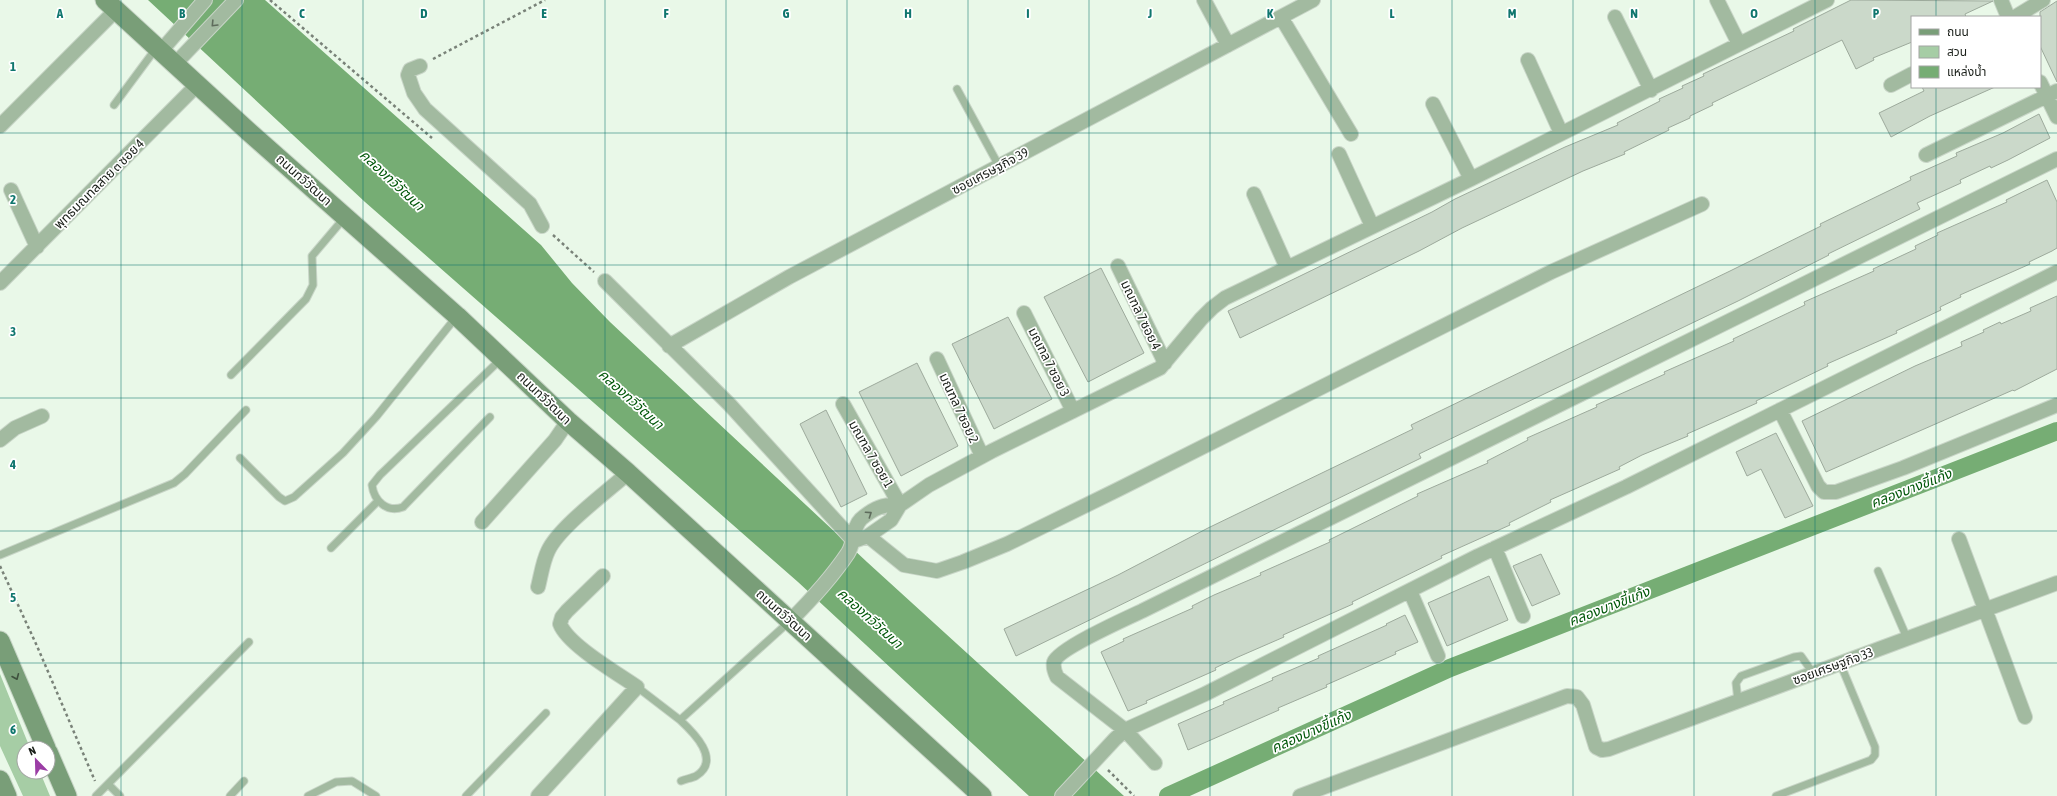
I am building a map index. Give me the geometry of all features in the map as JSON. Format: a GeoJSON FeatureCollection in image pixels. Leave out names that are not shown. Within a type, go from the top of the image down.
{"type":"FeatureCollection","features":[{"type":"Feature","properties":{"kind":"main road","name":"ถนนทวีวัฒนา"},"geometry":{"type":"LineString","coordinates":[[110,5],[457,316],[568,421],[628,473],[982,796]]}},
{"type":"Feature","properties":{"kind":"main road"},"geometry":{"type":"LineString","coordinates":[[0,641],[43,740]]}},
{"type":"Feature","properties":{"kind":"main road"},"geometry":{"type":"LineString","coordinates":[[56,771],[67,796]]}},
{"type":"Feature","properties":{"kind":"main road"},"geometry":{"type":"LineString","coordinates":[[0,780],[7,796]]}},
{"type":"Feature","properties":{"kind":"street"},"geometry":{"type":"LineString","coordinates":[[159,49],[206,0]]}},
{"type":"Feature","properties":{"kind":"street"},"geometry":{"type":"LineString","coordinates":[[175,64],[236,0]]}},
{"type":"Feature","properties":{"kind":"street"},"geometry":{"type":"LineString","coordinates":[[1204,0],[1228,45]]}},
{"type":"Feature","properties":{"kind":"street","name":"ซอยเศรษฐกิจ 39"},"geometry":{"type":"LineString","coordinates":[[669,346],[789,277],[1313,0]]}},
{"type":"Feature","properties":{"kind":"street"},"geometry":{"type":"LineString","coordinates":[[1717,0],[1739,44]]}},
{"type":"Feature","properties":{"kind":"street"},"geometry":{"type":"LineString","coordinates":[[790,621],[814,597],[851,547],[890,520],[900,505],[929,485],[982,456],[1138,381],[1160,368],[1212,308],[1225,298],[1651,90],[1826,0]]}},
{"type":"Feature","properties":{"kind":"street"},"geometry":{"type":"LineString","coordinates":[[2001,0],[2008,16]]}},
{"type":"Feature","properties":{"kind":"street"},"geometry":{"type":"LineString","coordinates":[[2017,16],[2043,0]]}},
{"type":"Feature","properties":{"kind":"street"},"geometry":{"type":"LineString","coordinates":[[0,126],[110,5]]}},
{"type":"Feature","properties":{"kind":"street"},"geometry":{"type":"LineString","coordinates":[[1281,17],[1351,134]]}},
{"type":"Feature","properties":{"kind":"street"},"geometry":{"type":"LineString","coordinates":[[1615,17],[1651,90]]}},
{"type":"Feature","properties":{"kind":"street"},"geometry":{"type":"LineString","coordinates":[[1528,60],[1561,133]]}},
{"type":"Feature","properties":{"kind":"street"},"geometry":{"type":"LineString","coordinates":[[420,66],[410,70],[408,75],[412,88],[425,109],[530,204],[542,226]]}},
{"type":"Feature","properties":{"kind":"street"},"geometry":{"type":"LineString","coordinates":[[1890,85],[1911,74]]}},
{"type":"Feature","properties":{"kind":"street"},"geometry":{"type":"LineString","coordinates":[[2041,83],[2052,94],[2057,117]]}},
{"type":"Feature","properties":{"kind":"street","name":"พุทธมณทลสาย ๓ ซอย 4"},"geometry":{"type":"LineString","coordinates":[[0,283],[37,248],[198,85]]}},
{"type":"Feature","properties":{"kind":"street"},"geometry":{"type":"LineString","coordinates":[[1926,155],[2052,94]]}},
{"type":"Feature","properties":{"kind":"street"},"geometry":{"type":"LineString","coordinates":[[1433,104],[1471,179]]}},
{"type":"Feature","properties":{"kind":"street"},"geometry":{"type":"LineString","coordinates":[[1338,154],[1372,226]]}},
{"type":"Feature","properties":{"kind":"street"},"geometry":{"type":"LineString","coordinates":[[1156,763],[1125,730],[1057,678],[1054,670],[1054,662],[1058,656],[1071,647],[1142,611],[2057,159]]}},
{"type":"Feature","properties":{"kind":"street"},"geometry":{"type":"LineString","coordinates":[[11,190],[37,248]]}},
{"type":"Feature","properties":{"kind":"street"},"geometry":{"type":"LineString","coordinates":[[1254,194],[1286,268]]}},
{"type":"Feature","properties":{"kind":"street"},"geometry":{"type":"LineString","coordinates":[[868,536],[904,565],[937,571],[963,562],[1007,544],[1133,482],[1551,272],[1702,204]]}},
{"type":"Feature","properties":{"kind":"street","name":"มณฑล 7 ซอย 4"},"geometry":{"type":"LineString","coordinates":[[1118,266],[1165,364]]}},
{"type":"Feature","properties":{"kind":"street"},"geometry":{"type":"LineString","coordinates":[[1062,796],[1125,730],[1206,694],[1495,548],[1626,487],[2057,272]]}},
{"type":"Feature","properties":{"kind":"street"},"geometry":{"type":"LineString","coordinates":[[605,281],[730,405],[851,547]]}},
{"type":"Feature","properties":{"kind":"street","name":"มณฑล 7 ซอย 3"},"geometry":{"type":"LineString","coordinates":[[1024,313],[1073,411]]}},
{"type":"Feature","properties":{"kind":"street","name":"มณฑล 7 ซอย 2"},"geometry":{"type":"LineString","coordinates":[[936,359],[982,456]]}},
{"type":"Feature","properties":{"kind":"street","name":"มณฑล 7 ซอย 1"},"geometry":{"type":"LineString","coordinates":[[843,404],[900,505]]}},
{"type":"Feature","properties":{"kind":"street"},"geometry":{"type":"LineString","coordinates":[[1780,410],[1818,486],[1824,492],[1836,492],[1910,465],[2057,405]]}},
{"type":"Feature","properties":{"kind":"street"},"geometry":{"type":"LineString","coordinates":[[0,440],[15,428],[42,416]]}},
{"type":"Feature","properties":{"kind":"street"},"geometry":{"type":"LineString","coordinates":[[482,522],[555,440],[568,421]]}},
{"type":"Feature","properties":{"kind":"street"},"geometry":{"type":"LineString","coordinates":[[538,587],[547,552],[552,543],[564,530],[628,473]]}},
{"type":"Feature","properties":{"kind":"street"},"geometry":{"type":"LineString","coordinates":[[851,547],[855,528],[861,520],[883,504],[900,505]]}},
{"type":"Feature","properties":{"kind":"street"},"geometry":{"type":"LineString","coordinates":[[1958,540],[1986,609],[2025,717]]}},
{"type":"Feature","properties":{"kind":"street"},"geometry":{"type":"LineString","coordinates":[[1495,548],[1523,616]]}},
{"type":"Feature","properties":{"kind":"street"},"geometry":{"type":"LineString","coordinates":[[538,796],[637,687],[577,645],[566,634],[560,624],[562,617],[603,576]]}},
{"type":"Feature","properties":{"kind":"street","name":"ซอยเศรษฐกิจ 33"},"geometry":{"type":"LineString","coordinates":[[1300,796],[1567,696],[1577,697],[1582,705],[1596,747],[1602,750],[1609,749],[2057,583]]}},
{"type":"Feature","properties":{"kind":"street"},"geometry":{"type":"LineString","coordinates":[[1410,591],[1438,656]]}},
{"type":"Feature","properties":{"kind":"lane"},"geometry":{"type":"LineString","coordinates":[[114,105],[159,49]]}},
{"type":"Feature","properties":{"kind":"lane"},"geometry":{"type":"LineString","coordinates":[[957,89],[999,166]]}},
{"type":"Feature","properties":{"kind":"lane"},"geometry":{"type":"LineString","coordinates":[[231,375],[306,299],[313,285],[312,256],[345,216]]}},
{"type":"Feature","properties":{"kind":"lane"},"geometry":{"type":"LineString","coordinates":[[240,458],[279,497],[286,501],[294,497],[343,453],[376,417],[457,316]]}},
{"type":"Feature","properties":{"kind":"lane"},"geometry":{"type":"LineString","coordinates":[[490,417],[403,507],[396,510],[389,509],[378,501],[373,493],[372,485],[380,475],[502,357]]}},
{"type":"Feature","properties":{"kind":"lane"},"geometry":{"type":"LineString","coordinates":[[0,555],[174,482],[185,474],[246,410]]}},
{"type":"Feature","properties":{"kind":"lane"},"geometry":{"type":"LineString","coordinates":[[331,548],[378,501]]}},
{"type":"Feature","properties":{"kind":"lane"},"geometry":{"type":"LineString","coordinates":[[1878,571],[1907,638]]}},
{"type":"Feature","properties":{"kind":"lane"},"geometry":{"type":"LineString","coordinates":[[680,720],[790,621]]}},
{"type":"Feature","properties":{"kind":"lane"},"geometry":{"type":"LineString","coordinates":[[98,794],[249,642]]}},
{"type":"Feature","properties":{"kind":"lane"},"geometry":{"type":"LineString","coordinates":[[1738,701],[1736,683],[1738,678],[1761,669],[1794,657],[1802,656],[1813,673]]}},
{"type":"Feature","properties":{"kind":"lane"},"geometry":{"type":"LineString","coordinates":[[1776,796],[1871,760],[1875,755],[1875,747],[1840,663]]}},
{"type":"Feature","properties":{"kind":"lane"},"geometry":{"type":"LineString","coordinates":[[637,687],[680,720],[698,737],[704,747],[706,756],[704,767],[697,776],[681,781]]}},
{"type":"Feature","properties":{"kind":"lane"},"geometry":{"type":"LineString","coordinates":[[466,796],[546,713]]}},
{"type":"Feature","properties":{"kind":"lane"},"geometry":{"type":"LineString","coordinates":[[230,796],[244,781]]}},
{"type":"Feature","properties":{"kind":"lane"},"geometry":{"type":"LineString","coordinates":[[308,796],[336,782],[352,782],[376,796]]}},
{"type":"Feature","properties":{"kind":"lane"},"geometry":{"type":"LineString","coordinates":[[108,784],[120,796]]}},
{"type":"Feature","properties":{"kind":"path"},"geometry":{"type":"LineString","coordinates":[[420,66],[545,0]]}},
{"type":"Feature","properties":{"kind":"path"},"geometry":{"type":"LineString","coordinates":[[0,566],[37,646],[98,794]]}},
{"type":"Feature","properties":{"kind":"path"},"geometry":{"type":"LineString","coordinates":[[1094,762],[1134,796]]}},
{"type":"Feature","properties":{"kind":"green space"},"geometry":{"type":"Polygon","coordinates":[[[0,674],[27,740],[16,740],[16,780],[43,780],[50,796],[23,796],[0,746],[0,674]]]}},
{"type":"Feature","properties":{"kind":"water","name":"คลองทวีวัฒนา"},"geometry":{"type":"Polygon","coordinates":[[[148,0],[265,0],[541,245],[572,283],[610,322],[867,562],[1124,796],[1029,796],[798,582],[365,202],[148,0]]]}},
{"type":"Feature","properties":{"kind":"building"},"geometry":{"type":"Polygon","coordinates":[[[1851,0],[1993,1],[1965,14],[1966,16],[1911,16],[1911,42],[1873,58],[1874,60],[1856,69],[1842,40],[1712,103],[1713,105],[1668,128],[1669,130],[1624,152],[1625,154],[1583,171],[1462,228],[1419,251],[1240,338],[1228,311],[1432,212],[1455,199],[1565,147],[1618,125],[1617,123],[1660,101],[1659,99],[1704,76],[1703,74],[1794,31],[1793,29],[1851,0]]]}},
{"type":"Feature","properties":{"kind":"building"},"geometry":{"type":"Polygon","coordinates":[[[2057,1],[2057,82],[2041,48],[2040,12],[2057,1]]]}},
{"type":"Feature","properties":{"kind":"building"},"geometry":{"type":"Polygon","coordinates":[[[1922,88],[1993,88],[1930,116],[1891,137],[1879,113],[1924,91],[1922,88]]]}},
{"type":"Feature","properties":{"kind":"building"},"geometry":{"type":"Polygon","coordinates":[[[2039,114],[2050,138],[1991,168],[1990,166],[1960,180],[1961,183],[1917,203],[1920,209],[1828,254],[1829,255],[1738,301],[1419,454],[1421,458],[1016,656],[1004,629],[1118,575],[1208,528],[1413,429],[1411,425],[1821,226],[1820,224],[1911,180],[1910,177],[1957,156],[1956,153],[2003,133],[2039,114]]]}},
{"type":"Feature","properties":{"kind":"building"},"geometry":{"type":"Polygon","coordinates":[[[2047,180],[2057,202],[2057,248],[2029,262],[2030,264],[1960,295],[1961,297],[1940,307],[1941,310],[1896,331],[1897,333],[1827,364],[1828,366],[1756,401],[1757,403],[1687,434],[1688,436],[1642,455],[1619,467],[1620,469],[1550,500],[1551,502],[1509,523],[1510,525],[1441,556],[1442,558],[1352,602],[1353,604],[1283,635],[1284,637],[1238,657],[1215,668],[1216,670],[1146,701],[1147,703],[1128,711],[1101,652],[1124,641],[1123,639],[1193,608],[1192,606],[1214,595],[1261,575],[1260,573],[1330,542],[1329,540],[1418,496],[1417,494],[1488,463],[1487,461],[1528,440],[1527,438],[1597,407],[1596,405],[1665,374],[1664,372],[1734,341],[1733,339],[1805,305],[1804,302],[1874,271],[1873,269],[1916,249],[1915,246],[1938,235],[1937,233],[2007,202],[2006,200],[2047,180]]]}},
{"type":"Feature","properties":{"kind":"building"},"geometry":{"type":"Polygon","coordinates":[[[1101,268],[1144,353],[1088,382],[1044,297],[1101,268]]]}},
{"type":"Feature","properties":{"kind":"building"},"geometry":{"type":"Polygon","coordinates":[[[2057,296],[2057,369],[2014,391],[2013,390],[1826,472],[1802,421],[1915,366],[1962,346],[1961,342],[1984,332],[1983,330],[2031,311],[2030,308],[2057,296]]]}},
{"type":"Feature","properties":{"kind":"building"},"geometry":{"type":"Polygon","coordinates":[[[1008,317],[1052,399],[994,429],[952,344],[1008,317]]]}},
{"type":"Feature","properties":{"kind":"building"},"geometry":{"type":"Polygon","coordinates":[[[917,363],[958,446],[901,476],[859,392],[917,363]]]}},
{"type":"Feature","properties":{"kind":"building"},"geometry":{"type":"Polygon","coordinates":[[[826,410],[867,494],[841,507],[800,424],[826,410]]]}},
{"type":"Feature","properties":{"kind":"building"},"geometry":{"type":"Polygon","coordinates":[[[1776,433],[1813,506],[1785,518],[1761,469],[1747,476],[1736,452],[1776,433]]]}},
{"type":"Feature","properties":{"kind":"building"},"geometry":{"type":"Polygon","coordinates":[[[1541,554],[1560,594],[1532,606],[1513,566],[1541,554]]]}},
{"type":"Feature","properties":{"kind":"building"},"geometry":{"type":"Polygon","coordinates":[[[1489,576],[1508,620],[1447,646],[1428,603],[1489,576]]]}},
{"type":"Feature","properties":{"kind":"building"},"geometry":{"type":"Polygon","coordinates":[[[1405,615],[1418,642],[1395,652],[1396,654],[1326,685],[1327,687],[1278,708],[1279,710],[1188,750],[1178,724],[1224,704],[1223,702],[1273,680],[1272,678],[1319,658],[1318,656],[1387,625],[1386,624],[1405,615]]]}},
{"type":"Feature","properties":{"kind":"waterway","name":"คลองบางขี้แก้ง"},"geometry":{"type":"LineString","coordinates":[[1168,796],[1450,668],[2057,431]]}}]}
